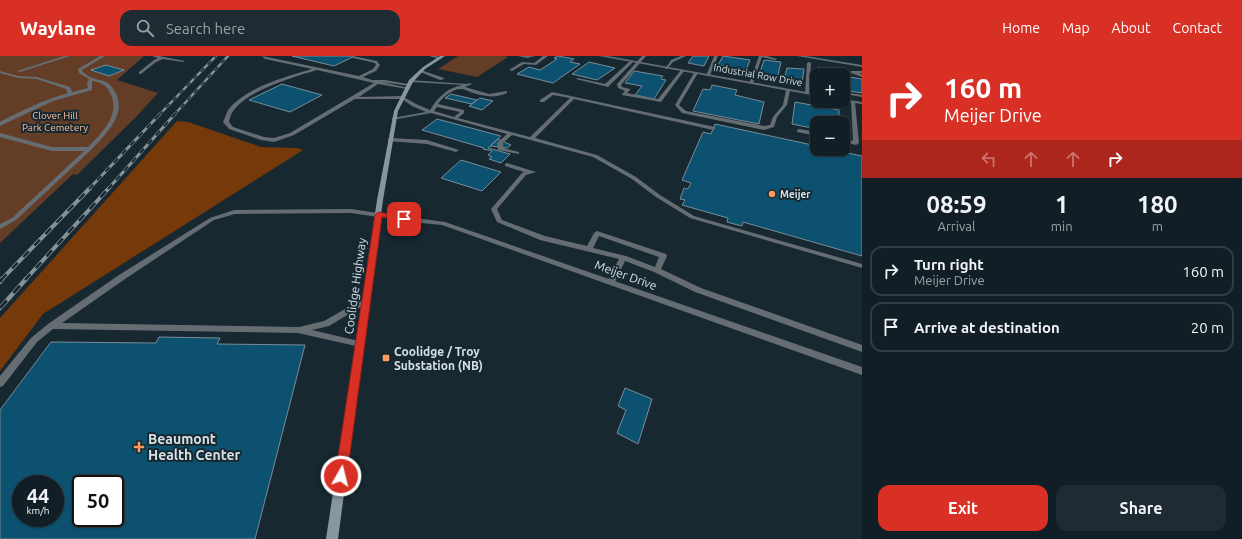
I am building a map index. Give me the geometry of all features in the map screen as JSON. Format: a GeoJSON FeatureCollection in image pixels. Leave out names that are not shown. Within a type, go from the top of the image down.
{"type":"FeatureCollection","features":[{"type":"Feature","properties":{"kind":"main road","name":"Coolidge Highway"},"geometry":{"type":"LineString","coordinates":[[332,539],[378,215],[396,110],[408,84],[421,71],[441,57]]}},
{"type":"Feature","properties":{"kind":"street"},"geometry":{"type":"LineString","coordinates":[[19,71],[68,56]]}},
{"type":"Feature","properties":{"kind":"street"},"geometry":{"type":"LineString","coordinates":[[0,227],[14,219],[89,149],[116,114],[116,98],[111,88],[104,81],[91,79],[80,72],[80,69],[103,56]]}},
{"type":"Feature","properties":{"kind":"street"},"geometry":{"type":"LineString","coordinates":[[154,56],[183,61]]}},
{"type":"Feature","properties":{"kind":"street"},"geometry":{"type":"LineString","coordinates":[[264,56],[274,60],[361,77],[375,82],[408,84],[470,84]]}},
{"type":"Feature","properties":{"kind":"street"},"geometry":{"type":"LineString","coordinates":[[431,56],[441,57]]}},
{"type":"Feature","properties":{"kind":"street"},"geometry":{"type":"LineString","coordinates":[[520,56],[534,56]]}},
{"type":"Feature","properties":{"kind":"street"},"geometry":{"type":"LineString","coordinates":[[511,70],[523,63],[535,64],[546,56]]}},
{"type":"Feature","properties":{"kind":"street","name":"Industrial Row Drive"},"geometry":{"type":"LineString","coordinates":[[601,56],[810,94]]}},
{"type":"Feature","properties":{"kind":"street"},"geometry":{"type":"LineString","coordinates":[[644,56],[619,85],[620,88],[628,90],[624,94],[659,101],[682,71]]}},
{"type":"Feature","properties":{"kind":"street"},"geometry":{"type":"LineString","coordinates":[[666,68],[672,61],[684,56]]}},
{"type":"Feature","properties":{"kind":"street"},"geometry":{"type":"LineString","coordinates":[[708,75],[716,56]]}},
{"type":"Feature","properties":{"kind":"street"},"geometry":{"type":"LineString","coordinates":[[751,83],[761,56],[774,59]]}},
{"type":"Feature","properties":{"kind":"street"},"geometry":{"type":"LineString","coordinates":[[799,56],[862,66]]}},
{"type":"Feature","properties":{"kind":"street"},"geometry":{"type":"LineString","coordinates":[[354,57],[376,62],[378,65],[375,70],[361,77]]}},
{"type":"Feature","properties":{"kind":"street"},"geometry":{"type":"LineString","coordinates":[[140,73],[155,61],[162,58]]}},
{"type":"Feature","properties":{"kind":"street"},"geometry":{"type":"LineString","coordinates":[[578,79],[606,86],[631,62]]}},
{"type":"Feature","properties":{"kind":"street"},"geometry":{"type":"LineString","coordinates":[[807,93],[809,63]]}},
{"type":"Feature","properties":{"kind":"street"},"geometry":{"type":"LineString","coordinates":[[316,69],[278,82],[235,104],[226,118],[226,122],[232,128],[263,139],[274,140],[292,134],[354,98],[375,82]]}},
{"type":"Feature","properties":{"kind":"street"},"geometry":{"type":"LineString","coordinates":[[421,71],[439,79],[470,84]]}},
{"type":"Feature","properties":{"kind":"street"},"geometry":{"type":"LineString","coordinates":[[0,72],[18,77],[37,78],[68,88],[70,93]]}},
{"type":"Feature","properties":{"kind":"street"},"geometry":{"type":"LineString","coordinates":[[862,72],[852,72],[862,76]]}},
{"type":"Feature","properties":{"kind":"street"},"geometry":{"type":"LineString","coordinates":[[696,73],[677,105],[684,112],[764,128],[772,126],[774,117],[785,105],[788,90]]}},
{"type":"Feature","properties":{"kind":"street"},"geometry":{"type":"LineString","coordinates":[[0,124],[28,110],[70,93],[80,93],[90,89],[89,83],[91,79]]}},
{"type":"Feature","properties":{"kind":"street"},"geometry":{"type":"LineString","coordinates":[[394,119],[431,112],[440,98],[470,84]]}},
{"type":"Feature","properties":{"kind":"street"},"geometry":{"type":"LineString","coordinates":[[460,88],[492,95],[498,95],[505,92]]}},
{"type":"Feature","properties":{"kind":"street"},"geometry":{"type":"LineString","coordinates":[[542,101],[552,93],[713,128]]}},
{"type":"Feature","properties":{"kind":"street"},"geometry":{"type":"LineString","coordinates":[[850,94],[862,96]]}},
{"type":"Feature","properties":{"kind":"street"},"geometry":{"type":"LineString","coordinates":[[532,138],[573,97]]}},
{"type":"Feature","properties":{"kind":"street"},"geometry":{"type":"LineString","coordinates":[[354,98],[402,98],[431,112],[595,156],[634,178],[692,217],[862,266]]}},
{"type":"Feature","properties":{"kind":"street"},"geometry":{"type":"LineString","coordinates":[[850,101],[862,103]]}},
{"type":"Feature","properties":{"kind":"street"},"geometry":{"type":"LineString","coordinates":[[854,102],[859,143]]}},
{"type":"Feature","properties":{"kind":"street"},"geometry":{"type":"LineString","coordinates":[[436,105],[462,112],[455,118]]}},
{"type":"Feature","properties":{"kind":"street"},"geometry":{"type":"LineString","coordinates":[[800,131],[810,133]]}},
{"type":"Feature","properties":{"kind":"street"},"geometry":{"type":"LineString","coordinates":[[512,133],[500,143],[500,148],[517,154]]}},
{"type":"Feature","properties":{"kind":"street"},"geometry":{"type":"LineString","coordinates":[[0,135],[52,149],[89,149]]}},
{"type":"Feature","properties":{"kind":"street"},"geometry":{"type":"LineString","coordinates":[[390,140],[427,142],[456,150]]}},
{"type":"Feature","properties":{"kind":"street"},"geometry":{"type":"LineString","coordinates":[[506,165],[533,172],[524,174],[494,209],[498,221],[532,236],[555,243],[589,249],[623,258],[657,270],[705,293],[862,349]]}},
{"type":"Feature","properties":{"kind":"street","name":"Meijer Drive"},"geometry":{"type":"LineString","coordinates":[[0,383],[34,340],[51,326],[122,277],[212,219],[234,212],[351,211],[443,223],[862,371]]}},
{"type":"Feature","properties":{"kind":"street"},"geometry":{"type":"LineString","coordinates":[[589,249],[597,233],[663,256],[657,270]]}},
{"type":"Feature","properties":{"kind":"street"},"geometry":{"type":"LineString","coordinates":[[611,282],[623,258]]}},
{"type":"Feature","properties":{"kind":"street"},"geometry":{"type":"LineString","coordinates":[[298,330],[326,324],[366,300]]}},
{"type":"Feature","properties":{"kind":"street"},"geometry":{"type":"LineString","coordinates":[[51,326],[298,330],[360,344]]}},
{"type":"Feature","properties":{"kind":"green space","name":"Clover Hill Park Cemetery"},"geometry":{"type":"Polygon","coordinates":[[[0,56],[144,56],[117,80],[158,93],[138,115],[77,175],[73,174],[0,243],[0,56]]]}},
{"type":"Feature","properties":{"kind":"green space"},"geometry":{"type":"Polygon","coordinates":[[[458,56],[508,57],[477,77],[438,69],[458,56]]]}},
{"type":"Feature","properties":{"kind":"shaded area"},"geometry":{"type":"Polygon","coordinates":[[[177,121],[188,122],[261,147],[297,148],[303,150],[43,314],[0,371],[0,318],[177,121]]]}},
{"type":"Feature","properties":{"kind":"building"},"geometry":{"type":"Polygon","coordinates":[[[292,56],[355,56],[334,66],[292,56]]]}},
{"type":"Feature","properties":{"kind":"building"},"geometry":{"type":"Polygon","coordinates":[[[558,56],[574,59],[570,62],[580,64],[553,83],[517,74],[529,67],[540,70],[557,59],[554,58],[558,56]]]}},
{"type":"Feature","properties":{"kind":"building"},"geometry":{"type":"Polygon","coordinates":[[[693,56],[709,56],[704,66],[688,63],[693,56]]]}},
{"type":"Feature","properties":{"kind":"building"},"geometry":{"type":"Polygon","coordinates":[[[723,56],[750,60],[745,73],[724,69],[725,66],[718,65],[723,56]]]}},
{"type":"Feature","properties":{"kind":"building"},"geometry":{"type":"Polygon","coordinates":[[[764,60],[781,62],[777,79],[759,75],[764,60]]]}},
{"type":"Feature","properties":{"kind":"building"},"geometry":{"type":"Polygon","coordinates":[[[589,62],[615,68],[597,80],[572,74],[589,62]]]}},
{"type":"Feature","properties":{"kind":"building"},"geometry":{"type":"Polygon","coordinates":[[[106,65],[124,70],[109,76],[91,70],[106,65]]]}},
{"type":"Feature","properties":{"kind":"building"},"geometry":{"type":"Polygon","coordinates":[[[787,68],[804,69],[802,83],[784,80],[787,68]]]}},
{"type":"Feature","properties":{"kind":"building"},"geometry":{"type":"Polygon","coordinates":[[[634,71],[663,76],[661,79],[666,80],[654,99],[635,95],[642,86],[625,83],[634,71]]]}},
{"type":"Feature","properties":{"kind":"building"},"geometry":{"type":"Polygon","coordinates":[[[850,77],[862,79],[862,93],[850,91],[850,77]]]}},
{"type":"Feature","properties":{"kind":"building"},"geometry":{"type":"Polygon","coordinates":[[[282,84],[322,95],[290,112],[249,100],[282,84]]]}},
{"type":"Feature","properties":{"kind":"building"},"geometry":{"type":"Polygon","coordinates":[[[712,85],[737,90],[735,95],[764,102],[759,124],[693,111],[703,89],[710,90],[712,85]]]}},
{"type":"Feature","properties":{"kind":"building"},"geometry":{"type":"Polygon","coordinates":[[[451,94],[477,100],[472,104],[445,98],[451,94]]]}},
{"type":"Feature","properties":{"kind":"building"},"geometry":{"type":"Polygon","coordinates":[[[480,98],[493,101],[482,110],[469,106],[480,98]]]}},
{"type":"Feature","properties":{"kind":"building"},"geometry":{"type":"Polygon","coordinates":[[[795,102],[810,105],[810,108],[828,108],[839,110],[839,116],[810,116],[810,128],[792,124],[795,102]]]}},
{"type":"Feature","properties":{"kind":"building"},"geometry":{"type":"Polygon","coordinates":[[[437,119],[501,136],[488,148],[510,154],[501,163],[489,159],[492,157],[488,155],[492,151],[422,130],[437,119]]]}},
{"type":"Feature","properties":{"kind":"building","name":"Meijer"},"geometry":{"type":"Polygon","coordinates":[[[715,124],[810,144],[810,156],[850,156],[850,153],[862,156],[862,256],[743,222],[742,226],[734,224],[727,222],[728,218],[682,205],[685,200],[680,199],[684,188],[688,189],[691,183],[682,180],[703,132],[711,134],[715,124]]]}},
{"type":"Feature","properties":{"kind":"building"},"geometry":{"type":"Polygon","coordinates":[[[498,139],[511,145],[507,148],[490,146],[498,139]]]}},
{"type":"Feature","properties":{"kind":"building"},"geometry":{"type":"Polygon","coordinates":[[[461,160],[501,172],[482,191],[441,178],[461,160]]]}},
{"type":"Feature","properties":{"kind":"building","name":"Beaumont Health Center"},"geometry":{"type":"Polygon","coordinates":[[[159,337],[220,338],[217,344],[305,345],[255,539],[0,539],[0,410],[51,342],[156,343],[159,337]]]}},
{"type":"Feature","properties":{"kind":"building"},"geometry":{"type":"Polygon","coordinates":[[[625,388],[652,399],[638,444],[617,433],[626,410],[618,406],[625,388]]]}},
{"type":"Feature","properties":{"kind":"railway"},"geometry":{"type":"LineString","coordinates":[[159,115],[216,56]]}},
{"type":"Feature","properties":{"kind":"railway"},"geometry":{"type":"LineString","coordinates":[[174,115],[228,56]]}},
{"type":"Feature","properties":{"kind":"railway"},"geometry":{"type":"LineString","coordinates":[[89,189],[160,114]]}},
{"type":"Feature","properties":{"kind":"railway"},"geometry":{"type":"LineString","coordinates":[[108,189],[175,114]]}},
{"type":"Feature","properties":{"kind":"railway"},"geometry":{"type":"LineString","coordinates":[[1,280],[90,188]]}},
{"type":"Feature","properties":{"kind":"railway"},"geometry":{"type":"LineString","coordinates":[[25,280],[109,188]]}},
{"type":"Feature","properties":{"kind":"railway"},"geometry":{"type":"LineString","coordinates":[[0,308],[26,279]]}},
{"type":"Feature","properties":{"kind":"place","name":"Meijer"},"geometry":{"type":"Point","coordinates":[772,194]}},
{"type":"Feature","properties":{"kind":"place","name":"Coolidge / Troy Substation (NB)"},"geometry":{"type":"Point","coordinates":[386,358]}},
{"type":"Feature","properties":{"kind":"place","name":"Beaumont Health Center"},"geometry":{"type":"Point","coordinates":[139,447]}},
{"type":"Feature","properties":{"kind":"route"},"geometry":{"type":"LineString","coordinates":[[341,476],[378,215],[404,219]]}}]}
